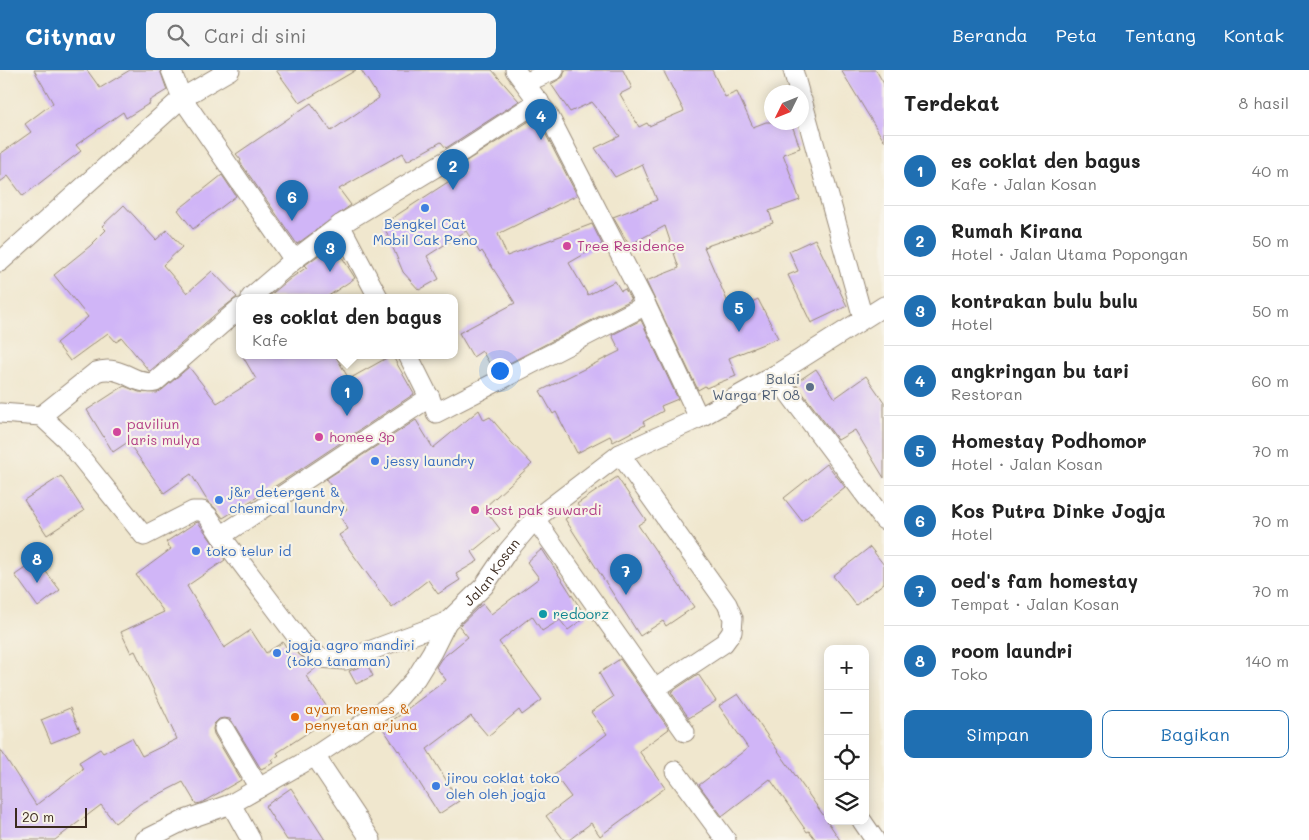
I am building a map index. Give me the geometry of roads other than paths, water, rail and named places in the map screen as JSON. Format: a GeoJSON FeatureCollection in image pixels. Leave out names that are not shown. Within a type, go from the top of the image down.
{"type":"FeatureCollection","features":[{"type":"Feature","properties":{"kind":"street"},"geometry":{"type":"LineString","coordinates":[[172,70],[182,98],[294,260]]}},
{"type":"Feature","properties":{"kind":"street"},"geometry":{"type":"LineString","coordinates":[[0,262],[182,98],[230,70]]}},
{"type":"Feature","properties":{"kind":"street"},"geometry":{"type":"LineString","coordinates":[[554,70],[520,76],[549,116],[646,305],[699,418]]}},
{"type":"Feature","properties":{"kind":"street"},"geometry":{"type":"LineString","coordinates":[[793,70],[797,85]]}},
{"type":"Feature","properties":{"kind":"street"},"geometry":{"type":"LineString","coordinates":[[255,294],[294,260],[340,225],[464,150],[539,101]]}},
{"type":"Feature","properties":{"kind":"street"},"geometry":{"type":"LineString","coordinates":[[809,125],[862,318]]}},
{"type":"Feature","properties":{"kind":"street"},"geometry":{"type":"LineString","coordinates":[[340,225],[376,294]]}},
{"type":"Feature","properties":{"kind":"street"},"geometry":{"type":"LineString","coordinates":[[221,536],[435,410],[646,305]]}},
{"type":"Feature","properties":{"kind":"street","name":"Jalan Kosan"},"geometry":{"type":"LineString","coordinates":[[146,840],[185,820],[231,804],[315,756],[394,703],[416,678],[447,622],[484,586],[507,552],[535,519],[620,454],[699,418],[775,375],[862,318],[884,306]]}},
{"type":"Feature","properties":{"kind":"street"},"geometry":{"type":"LineString","coordinates":[[41,416],[96,372],[105,369],[124,372],[148,384],[155,382],[236,311]]}},
{"type":"Feature","properties":{"kind":"street"},"geometry":{"type":"LineString","coordinates":[[410,359],[435,410]]}},
{"type":"Feature","properties":{"kind":"street"},"geometry":{"type":"LineString","coordinates":[[775,375],[884,520]]}},
{"type":"Feature","properties":{"kind":"street"},"geometry":{"type":"LineString","coordinates":[[0,413],[41,416],[66,439],[144,536],[193,511],[202,511],[208,516],[300,641],[320,658],[345,660],[447,622]]}},
{"type":"Feature","properties":{"kind":"street"},"geometry":{"type":"LineString","coordinates":[[620,454],[727,604],[732,618],[732,632],[724,644],[655,689]]}},
{"type":"Feature","properties":{"kind":"street"},"geometry":{"type":"LineString","coordinates":[[535,519],[685,732]]}},
{"type":"Feature","properties":{"kind":"street"},"geometry":{"type":"LineString","coordinates":[[224,729],[259,788]]}},
{"type":"Feature","properties":{"kind":"street"},"geometry":{"type":"LineString","coordinates":[[315,756],[370,840]]}},
{"type":"Feature","properties":{"kind":"street"},"geometry":{"type":"LineString","coordinates":[[675,771],[726,840]]}},
{"type":"Feature","properties":{"kind":"street"},"geometry":{"type":"LineString","coordinates":[[231,804],[251,840]]}},
{"type":"Feature","properties":{"kind":"street"},"geometry":{"type":"LineString","coordinates":[[865,825],[875,840]]}},
{"type":"Feature","properties":{"kind":"place","name":"angkringan bu tari"},"geometry":{"type":"Point","coordinates":[541,140]}},
{"type":"Feature","properties":{"kind":"place","name":"Rumah Kirana"},"geometry":{"type":"Point","coordinates":[453,190]}},
{"type":"Feature","properties":{"kind":"place","name":"Bengkel Cat Mobil Cak Peno"},"geometry":{"type":"Point","coordinates":[425,208]}},
{"type":"Feature","properties":{"kind":"place","name":"Kos Putra Dinke Jogja"},"geometry":{"type":"Point","coordinates":[292,221]}},
{"type":"Feature","properties":{"kind":"place","name":"Tree Residence"},"geometry":{"type":"Point","coordinates":[567,246]}},
{"type":"Feature","properties":{"kind":"place","name":"kontrakan bulu bulu"},"geometry":{"type":"Point","coordinates":[330,272]}},
{"type":"Feature","properties":{"kind":"place","name":"Homestay Podhomor"},"geometry":{"type":"Point","coordinates":[739,332]}},
{"type":"Feature","properties":{"kind":"place","name":"Balai Warga RT 08"},"geometry":{"type":"Point","coordinates":[810,387]}},
{"type":"Feature","properties":{"kind":"place","name":"es coklat den bagus"},"geometry":{"type":"Point","coordinates":[347,416]}},
{"type":"Feature","properties":{"kind":"place","name":"paviliun laris mulya"},"geometry":{"type":"Point","coordinates":[117,432]}},
{"type":"Feature","properties":{"kind":"place","name":"homee 3p"},"geometry":{"type":"Point","coordinates":[319,437]}},
{"type":"Feature","properties":{"kind":"place","name":"jessy laundry"},"geometry":{"type":"Point","coordinates":[375,461]}},
{"type":"Feature","properties":{"kind":"place","name":"j&r detergent & chemical laundry"},"geometry":{"type":"Point","coordinates":[219,500]}},
{"type":"Feature","properties":{"kind":"place","name":"kost pak suwardi"},"geometry":{"type":"Point","coordinates":[475,510]}},
{"type":"Feature","properties":{"kind":"place","name":"toko telur id"},"geometry":{"type":"Point","coordinates":[196,551]}},
{"type":"Feature","properties":{"kind":"place","name":"room laundri"},"geometry":{"type":"Point","coordinates":[37,583]}},
{"type":"Feature","properties":{"kind":"place","name":"oed's fam homestay"},"geometry":{"type":"Point","coordinates":[626,595]}},
{"type":"Feature","properties":{"kind":"place","name":"redoorz"},"geometry":{"type":"Point","coordinates":[543,614]}},
{"type":"Feature","properties":{"kind":"place","name":"jogja agro mandiri (toko tanaman)"},"geometry":{"type":"Point","coordinates":[277,653]}},
{"type":"Feature","properties":{"kind":"place","name":"ayam kremes & penyetan arjuna"},"geometry":{"type":"Point","coordinates":[295,717]}},
{"type":"Feature","properties":{"kind":"place","name":"jirou coklat toko oleh oleh jogja"},"geometry":{"type":"Point","coordinates":[436,786]}}]}
